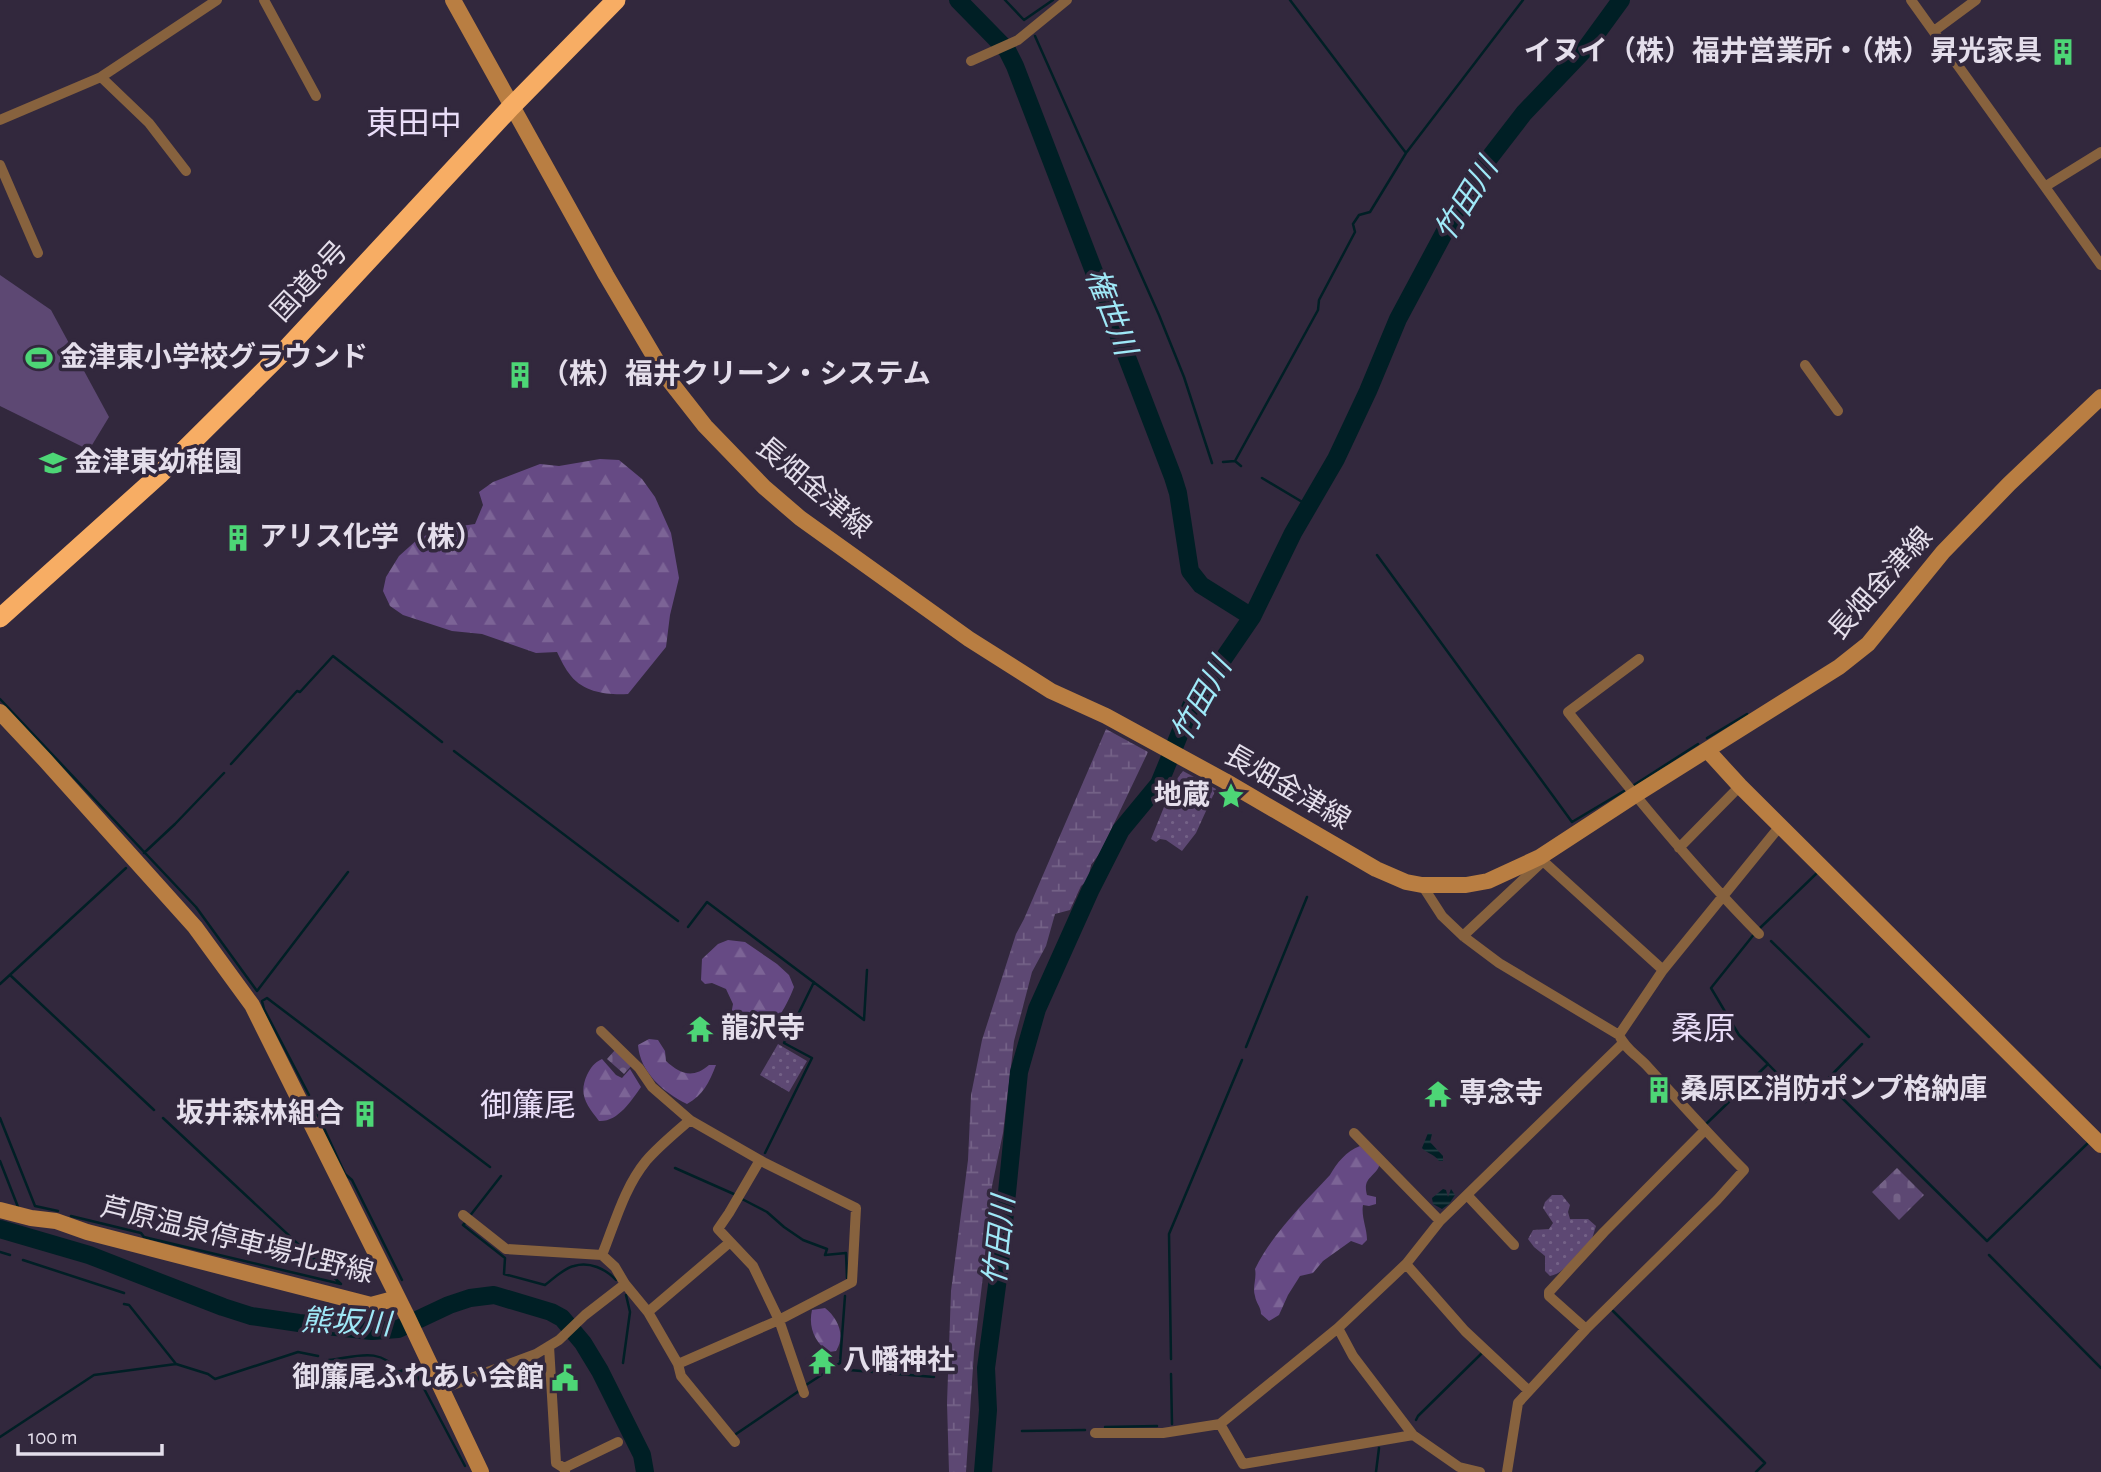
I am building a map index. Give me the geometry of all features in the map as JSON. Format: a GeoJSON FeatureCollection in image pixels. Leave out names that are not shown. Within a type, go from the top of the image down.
{"type":"FeatureCollection","features":[{"type":"Feature","properties":{"kind":"highway","name":"国道8号"},"geometry":{"type":"LineString","coordinates":[[0,618],[159,475],[289,346],[511,107],[616,0]]}},
{"type":"Feature","properties":{"kind":"main road","name":"長畑金津線"},"geometry":{"type":"LineString","coordinates":[[453,0],[511,107],[665,375],[705,426],[800,518],[946,624],[1051,691],[1106,716],[1225,781],[1376,869],[1406,882],[1422,885],[1466,885],[1488,881],[1541,859],[1635,795],[1839,667],[1868,644],[1943,552],[2009,484],[2101,397]]}},
{"type":"Feature","properties":{"kind":"main road"},"geometry":{"type":"LineString","coordinates":[[0,712],[195,927],[252,1005],[397,1298]]}},
{"type":"Feature","properties":{"kind":"main road"},"geometry":{"type":"LineString","coordinates":[[1707,751],[2101,1145]]}},
{"type":"Feature","properties":{"kind":"main road","name":"芦原温泉停車場北野線"},"geometry":{"type":"LineString","coordinates":[[0,1210],[56,1221],[88,1232],[371,1305],[397,1298],[481,1472]]}},
{"type":"Feature","properties":{"kind":"street"},"geometry":{"type":"LineString","coordinates":[[0,120],[101,77],[217,0]]}},
{"type":"Feature","properties":{"kind":"street"},"geometry":{"type":"LineString","coordinates":[[264,0],[316,96]]}},
{"type":"Feature","properties":{"kind":"street"},"geometry":{"type":"LineString","coordinates":[[971,61],[1018,40],[1067,0]]}},
{"type":"Feature","properties":{"kind":"street"},"geometry":{"type":"LineString","coordinates":[[1911,0],[2101,265]]}},
{"type":"Feature","properties":{"kind":"street"},"geometry":{"type":"LineString","coordinates":[[1934,31],[1976,0]]}},
{"type":"Feature","properties":{"kind":"street"},"geometry":{"type":"LineString","coordinates":[[101,77],[149,123],[186,171]]}},
{"type":"Feature","properties":{"kind":"street"},"geometry":{"type":"LineString","coordinates":[[2046,186],[2101,152]]}},
{"type":"Feature","properties":{"kind":"street"},"geometry":{"type":"LineString","coordinates":[[0,165],[38,253]]}},
{"type":"Feature","properties":{"kind":"street"},"geometry":{"type":"LineString","coordinates":[[1805,365],[1838,411]]}},
{"type":"Feature","properties":{"kind":"street"},"geometry":{"type":"LineString","coordinates":[[1639,659],[1568,712],[1679,848],[1759,934]]}},
{"type":"Feature","properties":{"kind":"street"},"geometry":{"type":"LineString","coordinates":[[1679,848],[1740,786]]}},
{"type":"Feature","properties":{"kind":"street"},"geometry":{"type":"LineString","coordinates":[[1094,1433],[1163,1433],[1220,1424],[1338,1328],[1406,1264],[1440,1221],[1621,1039],[1663,970],[1780,826]]}},
{"type":"Feature","properties":{"kind":"street"},"geometry":{"type":"LineString","coordinates":[[1463,936],[1541,859],[1663,970]]}},
{"type":"Feature","properties":{"kind":"street"},"geometry":{"type":"LineString","coordinates":[[1422,885],[1442,916],[1463,936],[1499,963],[1621,1039],[1744,1171],[1586,1329],[1518,1402],[1507,1472]]}},
{"type":"Feature","properties":{"kind":"street"},"geometry":{"type":"LineString","coordinates":[[601,1031],[639,1068],[652,1087],[690,1120],[760,1160],[856,1208],[852,1282],[779,1320],[678,1364]]}},
{"type":"Feature","properties":{"kind":"street"},"geometry":{"type":"LineString","coordinates":[[602,1255],[633,1180],[647,1161],[690,1120]]}},
{"type":"Feature","properties":{"kind":"street"},"geometry":{"type":"LineString","coordinates":[[1586,1329],[1549,1296],[1549,1292],[1705,1130]]}},
{"type":"Feature","properties":{"kind":"street"},"geometry":{"type":"LineString","coordinates":[[1354,1133],[1440,1221]]}},
{"type":"Feature","properties":{"kind":"street"},"geometry":{"type":"LineString","coordinates":[[760,1160],[718,1230],[753,1266],[779,1320],[804,1392]]}},
{"type":"Feature","properties":{"kind":"street"},"geometry":{"type":"LineString","coordinates":[[1467,1195],[1514,1245]]}},
{"type":"Feature","properties":{"kind":"street"},"geometry":{"type":"LineString","coordinates":[[463,1214],[506,1249],[602,1255],[615,1266],[625,1284],[648,1312],[678,1364],[681,1376],[735,1442]]}},
{"type":"Feature","properties":{"kind":"street"},"geometry":{"type":"LineString","coordinates":[[648,1312],[729,1242]]}},
{"type":"Feature","properties":{"kind":"street"},"geometry":{"type":"LineString","coordinates":[[1406,1264],[1465,1331],[1528,1390]]}},
{"type":"Feature","properties":{"kind":"street"},"geometry":{"type":"LineString","coordinates":[[442,1389],[536,1354],[565,1335],[585,1315],[625,1284]]}},
{"type":"Feature","properties":{"kind":"street"},"geometry":{"type":"LineString","coordinates":[[1338,1328],[1353,1356],[1413,1435],[1459,1467],[1480,1472]]}},
{"type":"Feature","properties":{"kind":"street"},"geometry":{"type":"LineString","coordinates":[[549,1346],[556,1463],[565,1470],[618,1442]]}},
{"type":"Feature","properties":{"kind":"street"},"geometry":{"type":"LineString","coordinates":[[1220,1424],[1243,1464],[1413,1435]]}},
{"type":"Feature","properties":{"kind":"green space","name":"金津東小学校グラウンド"},"geometry":{"type":"Polygon","coordinates":[[[0,275],[51,310],[109,417],[89,450],[0,406],[0,275]]]}},
{"type":"Feature","properties":{"kind":"green space"},"geometry":{"type":"Polygon","coordinates":[[[600,459],[619,460],[642,479],[655,497],[671,533],[679,578],[666,647],[628,694],[605,693],[583,686],[569,673],[557,652],[536,653],[482,634],[452,631],[403,615],[390,606],[383,591],[386,577],[399,556],[418,539],[440,529],[475,524],[483,505],[479,492],[493,482],[540,464],[559,466],[600,459]]]}},
{"type":"Feature","properties":{"kind":"green space"},"geometry":{"type":"Polygon","coordinates":[[[1106,729],[1148,752],[1100,853],[1091,865],[1088,880],[1081,886],[1070,910],[1055,914],[1046,946],[1032,972],[1014,1041],[1003,1133],[992,1186],[974,1352],[966,1472],[949,1472],[947,1403],[951,1291],[968,1160],[971,1095],[982,1040],[1016,934],[1106,729]]]}},
{"type":"Feature","properties":{"kind":"green space"},"geometry":{"type":"Polygon","coordinates":[[[1183,771],[1216,789],[1196,833],[1182,851],[1166,840],[1160,839],[1156,842],[1151,839],[1166,802],[1175,797],[1171,787],[1183,771]]]}},
{"type":"Feature","properties":{"kind":"green space"},"geometry":{"type":"Polygon","coordinates":[[[728,940],[745,942],[777,964],[789,975],[794,987],[777,1019],[761,1030],[752,1030],[742,1025],[731,1015],[733,1004],[726,989],[712,983],[705,984],[701,980],[702,959],[718,944],[728,940]]]}},
{"type":"Feature","properties":{"kind":"green space"},"geometry":{"type":"Polygon","coordinates":[[[649,1039],[658,1040],[665,1051],[666,1061],[682,1072],[698,1072],[709,1065],[716,1065],[705,1088],[687,1104],[661,1087],[643,1064],[638,1045],[649,1039]]]}},
{"type":"Feature","properties":{"kind":"green space"},"geometry":{"type":"Polygon","coordinates":[[[778,1044],[807,1061],[789,1092],[760,1075],[778,1044]]]}},
{"type":"Feature","properties":{"kind":"green space"},"geometry":{"type":"Polygon","coordinates":[[[615,1050],[632,1065],[624,1074],[607,1059],[615,1050]]]}},
{"type":"Feature","properties":{"kind":"green space"},"geometry":{"type":"Polygon","coordinates":[[[602,1059],[622,1078],[630,1069],[641,1087],[618,1114],[599,1121],[588,1105],[583,1088],[590,1070],[602,1059]]]}},
{"type":"Feature","properties":{"kind":"green space"},"geometry":{"type":"Polygon","coordinates":[[[1360,1146],[1380,1164],[1366,1185],[1367,1195],[1376,1197],[1376,1204],[1363,1205],[1367,1240],[1362,1245],[1351,1241],[1323,1261],[1313,1273],[1300,1276],[1279,1315],[1269,1321],[1261,1314],[1256,1298],[1255,1269],[1289,1220],[1342,1158],[1360,1146]]]}},
{"type":"Feature","properties":{"kind":"green space"},"geometry":{"type":"Polygon","coordinates":[[[1897,1168],[1924,1195],[1899,1220],[1872,1192],[1897,1168]]]}},
{"type":"Feature","properties":{"kind":"green space"},"geometry":{"type":"Polygon","coordinates":[[[1552,1195],[1562,1195],[1570,1205],[1570,1219],[1588,1219],[1596,1226],[1591,1242],[1567,1266],[1550,1276],[1545,1271],[1545,1256],[1528,1239],[1533,1230],[1549,1229],[1553,1223],[1543,1208],[1552,1195]]]}},
{"type":"Feature","properties":{"kind":"green space"},"geometry":{"type":"Polygon","coordinates":[[[825,1308],[834,1317],[839,1328],[840,1339],[836,1351],[829,1352],[824,1348],[816,1339],[812,1328],[812,1310],[825,1308]]]}},
{"type":"Feature","properties":{"kind":"shaded area"},"geometry":{"type":"Polygon","coordinates":[[[1428,1133],[1432,1134],[1430,1142],[1443,1156],[1443,1161],[1439,1161],[1422,1148],[1428,1133]]]}},
{"type":"Feature","properties":{"kind":"shaded area"},"geometry":{"type":"Polygon","coordinates":[[[1443,1189],[1448,1197],[1451,1189],[1455,1195],[1442,1209],[1433,1204],[1432,1198],[1443,1189]]]}},
{"type":"Feature","properties":{"kind":"waterway","name":"権世川"},"geometry":{"type":"LineString","coordinates":[[958,0],[1007,50],[1015,66],[1173,477],[1190,571],[1201,585],[1252,617]]}},
{"type":"Feature","properties":{"kind":"waterway"},"geometry":{"type":"LineString","coordinates":[[1005,0],[1024,20],[1053,0]]}},
{"type":"Feature","properties":{"kind":"waterway"},"geometry":{"type":"LineString","coordinates":[[1223,462],[1235,461],[1318,310],[1319,300],[1355,232],[1353,224],[1359,215],[1370,212],[1406,153],[1290,0]]}},
{"type":"Feature","properties":{"kind":"waterway"},"geometry":{"type":"LineString","coordinates":[[1406,153],[1523,0]]}},
{"type":"Feature","properties":{"kind":"waterway","name":"竹田川"},"geometry":{"type":"LineString","coordinates":[[983,1472],[988,1410],[986,1368],[1000,1263],[1019,1072],[1037,1009],[1090,891],[1121,830],[1159,784],[1191,706],[1252,617],[1293,533],[1336,459],[1398,319],[1473,179],[1524,113],[1586,48],[1621,0]]}},
{"type":"Feature","properties":{"kind":"waterway"},"geometry":{"type":"LineString","coordinates":[[1035,36],[1159,315],[1184,377],[1212,463]]}},
{"type":"Feature","properties":{"kind":"waterway"},"geometry":{"type":"LineString","coordinates":[[1235,461],[1241,466]]}},
{"type":"Feature","properties":{"kind":"waterway"},"geometry":{"type":"LineString","coordinates":[[1262,478],[1309,506]]}},
{"type":"Feature","properties":{"kind":"waterway"},"geometry":{"type":"LineString","coordinates":[[1377,555],[1572,822],[1624,791]]}},
{"type":"Feature","properties":{"kind":"waterway"},"geometry":{"type":"LineString","coordinates":[[231,764],[297,691],[300,692],[333,656],[442,742]]}},
{"type":"Feature","properties":{"kind":"waterway"},"geometry":{"type":"LineString","coordinates":[[0,699],[196,907],[257,991],[348,872]]}},
{"type":"Feature","properties":{"kind":"waterway"},"geometry":{"type":"LineString","coordinates":[[1707,738],[1747,714]]}},
{"type":"Feature","properties":{"kind":"waterway"},"geometry":{"type":"LineString","coordinates":[[1634,785],[1698,744]]}},
{"type":"Feature","properties":{"kind":"waterway"},"geometry":{"type":"LineString","coordinates":[[454,751],[678,921]]}},
{"type":"Feature","properties":{"kind":"waterway"},"geometry":{"type":"LineString","coordinates":[[144,853],[224,773]]}},
{"type":"Feature","properties":{"kind":"waterway"},"geometry":{"type":"LineString","coordinates":[[0,984],[126,868]]}},
{"type":"Feature","properties":{"kind":"waterway"},"geometry":{"type":"LineString","coordinates":[[1760,928],[1818,872]]}},
{"type":"Feature","properties":{"kind":"waterway"},"geometry":{"type":"LineString","coordinates":[[1246,1047],[1307,897]]}},
{"type":"Feature","properties":{"kind":"waterway"},"geometry":{"type":"LineString","coordinates":[[688,927],[707,902],[864,1020],[867,970]]}},
{"type":"Feature","properties":{"kind":"waterway"},"geometry":{"type":"LineString","coordinates":[[1704,1126],[1768,1064],[1739,1035],[1711,988],[1755,933]]}},
{"type":"Feature","properties":{"kind":"waterway"},"geometry":{"type":"LineString","coordinates":[[1771,941],[1869,1037]]}},
{"type":"Feature","properties":{"kind":"waterway"},"geometry":{"type":"LineString","coordinates":[[10,975],[154,1110]]}},
{"type":"Feature","properties":{"kind":"waterway"},"geometry":{"type":"LineString","coordinates":[[765,1153],[812,1058],[784,1043],[814,982]]}},
{"type":"Feature","properties":{"kind":"waterway"},"geometry":{"type":"LineString","coordinates":[[309,1095],[264,1009],[262,1001],[267,998],[490,1167]]}},
{"type":"Feature","properties":{"kind":"waterway"},"geometry":{"type":"LineString","coordinates":[[1768,1064],[1805,1102],[1862,1044]]}},
{"type":"Feature","properties":{"kind":"waterway"},"geometry":{"type":"LineString","coordinates":[[1171,1359],[1169,1234],[1242,1060]]}},
{"type":"Feature","properties":{"kind":"waterway"},"geometry":{"type":"LineString","coordinates":[[1835,1091],[1987,1241],[2089,1142],[2087,1141]]}},
{"type":"Feature","properties":{"kind":"waterway"},"geometry":{"type":"LineString","coordinates":[[316,1111],[345,1174],[352,1180],[402,1280]]}},
{"type":"Feature","properties":{"kind":"waterway"},"geometry":{"type":"LineString","coordinates":[[0,1118],[35,1206],[58,1211]]}},
{"type":"Feature","properties":{"kind":"waterway"},"geometry":{"type":"LineString","coordinates":[[71,1216],[141,1233],[144,1237],[341,1284],[163,1118]]}},
{"type":"Feature","properties":{"kind":"waterway"},"geometry":{"type":"LineString","coordinates":[[0,1161],[18,1207]]}},
{"type":"Feature","properties":{"kind":"waterway"},"geometry":{"type":"LineString","coordinates":[[675,1168],[736,1195]]}},
{"type":"Feature","properties":{"kind":"waterway"},"geometry":{"type":"LineString","coordinates":[[469,1217],[501,1176]]}},
{"type":"Feature","properties":{"kind":"waterway"},"geometry":{"type":"LineString","coordinates":[[742,1199],[767,1212],[803,1240],[827,1249],[825,1255],[846,1253],[847,1278]]}},
{"type":"Feature","properties":{"kind":"waterway"},"geometry":{"type":"LineString","coordinates":[[465,1223],[463,1225],[505,1258],[504,1274],[545,1285],[566,1269],[591,1265],[602,1269],[616,1280]]}},
{"type":"Feature","properties":{"kind":"waterway","name":"熊坂川"},"geometry":{"type":"LineString","coordinates":[[0,1229],[89,1255],[251,1316],[372,1331],[398,1329],[449,1305],[470,1298],[494,1295],[551,1312],[562,1318],[583,1343],[600,1371],[642,1455],[645,1472]]}},
{"type":"Feature","properties":{"kind":"waterway"},"geometry":{"type":"LineString","coordinates":[[0,1252],[10,1255]]}},
{"type":"Feature","properties":{"kind":"waterway"},"geometry":{"type":"LineString","coordinates":[[1989,1255],[2101,1368]]}},
{"type":"Feature","properties":{"kind":"waterway"},"geometry":{"type":"LineString","coordinates":[[23,1260],[124,1293]]}},
{"type":"Feature","properties":{"kind":"waterway"},"geometry":{"type":"LineString","coordinates":[[623,1363],[630,1312],[626,1295]]}},
{"type":"Feature","properties":{"kind":"waterway"},"geometry":{"type":"LineString","coordinates":[[806,1385],[840,1363],[845,1296]]}},
{"type":"Feature","properties":{"kind":"waterway"},"geometry":{"type":"LineString","coordinates":[[0,1437],[94,1375],[176,1364],[129,1305],[124,1304]]}},
{"type":"Feature","properties":{"kind":"waterway"},"geometry":{"type":"LineString","coordinates":[[1613,1311],[1765,1463],[1756,1472]]}},
{"type":"Feature","properties":{"kind":"waterway"},"geometry":{"type":"LineString","coordinates":[[176,1364],[208,1374],[215,1379],[298,1352],[318,1356]]}},
{"type":"Feature","properties":{"kind":"waterway"},"geometry":{"type":"LineString","coordinates":[[1416,1420],[1482,1353]]}},
{"type":"Feature","properties":{"kind":"waterway"},"geometry":{"type":"LineString","coordinates":[[329,1360],[367,1355],[384,1359],[399,1372],[412,1366],[465,1466]]}},
{"type":"Feature","properties":{"kind":"waterway"},"geometry":{"type":"LineString","coordinates":[[849,1370],[934,1377]]}},
{"type":"Feature","properties":{"kind":"waterway"},"geometry":{"type":"LineString","coordinates":[[1171,1374],[1172,1424]]}},
{"type":"Feature","properties":{"kind":"waterway"},"geometry":{"type":"LineString","coordinates":[[736,1434],[799,1391]]}},
{"type":"Feature","properties":{"kind":"waterway"},"geometry":{"type":"LineString","coordinates":[[1105,1427],[1157,1426]]}},
{"type":"Feature","properties":{"kind":"waterway"},"geometry":{"type":"LineString","coordinates":[[1022,1431],[1085,1430]]}},
{"type":"Feature","properties":{"kind":"waterway"},"geometry":{"type":"LineString","coordinates":[[1376,1472],[1379,1448]]}},
{"type":"Feature","properties":{"kind":"place","name":"イヌイ（株）福井営業所・（株）昇光家具"},"geometry":{"type":"Point","coordinates":[2063,52]}},
{"type":"Feature","properties":{"kind":"place","name":"金津東小学校グラウンド"},"geometry":{"type":"Point","coordinates":[39,358]}},
{"type":"Feature","properties":{"kind":"place","name":"（株）福井クリーン・システム"},"geometry":{"type":"Point","coordinates":[520,375]}},
{"type":"Feature","properties":{"kind":"place","name":"金津東幼稚園"},"geometry":{"type":"Point","coordinates":[53,463]}},
{"type":"Feature","properties":{"kind":"place","name":"アリス化学（株）"},"geometry":{"type":"Point","coordinates":[238,538]}},
{"type":"Feature","properties":{"kind":"place","name":"地蔵"},"geometry":{"type":"Point","coordinates":[1231,796]}},
{"type":"Feature","properties":{"kind":"place","name":"龍沢寺"},"geometry":{"type":"Point","coordinates":[700,1029]}},
{"type":"Feature","properties":{"kind":"place","name":"桑原区消防ポンプ格納庫"},"geometry":{"type":"Point","coordinates":[1659,1090]}},
{"type":"Feature","properties":{"kind":"place","name":"専念寺"},"geometry":{"type":"Point","coordinates":[1438,1094]}},
{"type":"Feature","properties":{"kind":"place","name":"坂井森林組合"},"geometry":{"type":"Point","coordinates":[365,1114]}},
{"type":"Feature","properties":{"kind":"place","name":"八幡神社"},"geometry":{"type":"Point","coordinates":[822,1361]}},
{"type":"Feature","properties":{"kind":"place","name":"御簾尾ふれあい会館"},"geometry":{"type":"Point","coordinates":[565,1378]}},
{"type":"Feature","properties":{"kind":"district","name":"東田中"},"geometry":{"type":"Point","coordinates":[414,124]}},
{"type":"Feature","properties":{"kind":"district","name":"桑原"},"geometry":{"type":"Point","coordinates":[1703,1029]}},
{"type":"Feature","properties":{"kind":"district","name":"御簾尾"},"geometry":{"type":"Point","coordinates":[528,1106]}}]}
